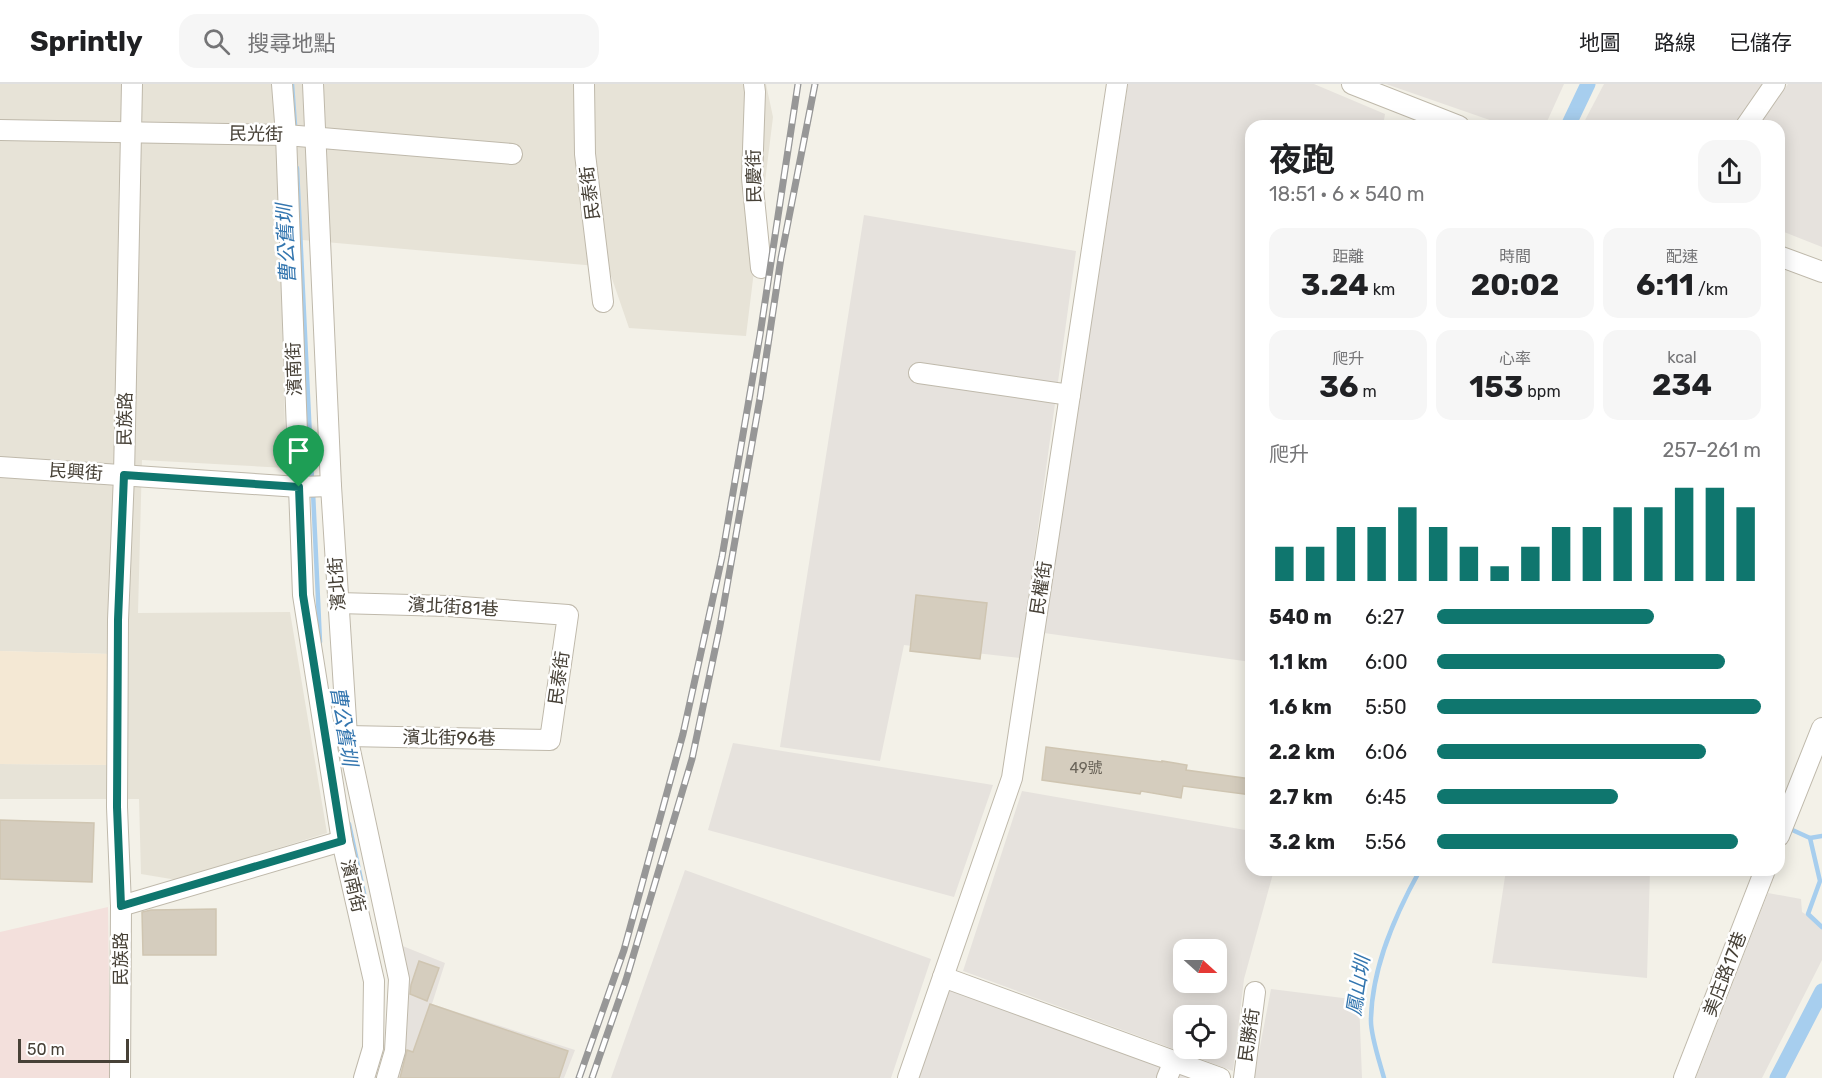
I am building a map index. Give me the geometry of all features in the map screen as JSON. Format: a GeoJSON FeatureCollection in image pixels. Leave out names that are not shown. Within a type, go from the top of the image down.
{"type":"FeatureCollection","features":[{"type":"Feature","properties":{"kind":"street","name":"民族路"},"geometry":{"type":"LineString","coordinates":[[120,1078],[121,906],[117,807],[118,620],[124,475],[132,84]]}},
{"type":"Feature","properties":{"kind":"street","name":"濱南街"},"geometry":{"type":"LineString","coordinates":[[282,84],[315,487],[303,595],[342,841],[374,981],[373,1048],[364,1078]]}},
{"type":"Feature","properties":{"kind":"street","name":"濱北街"},"geometry":{"type":"LineString","coordinates":[[313,84],[316,136],[315,487],[339,603],[347,736],[399,979],[395,1051],[387,1078]]}},
{"type":"Feature","properties":{"kind":"street","name":"民泰街"},"geometry":{"type":"LineString","coordinates":[[584,84],[585,154],[603,302]]}},
{"type":"Feature","properties":{"kind":"street","name":"民慶街"},"geometry":{"type":"LineString","coordinates":[[754,84],[756,92],[752,178],[761,268]]}},
{"type":"Feature","properties":{"kind":"street","name":"民權街"},"geometry":{"type":"LineString","coordinates":[[908,1078],[1012,778],[1116,84]]}},
{"type":"Feature","properties":{"kind":"street"},"geometry":{"type":"LineString","coordinates":[[1352,84],[1444,120]]}},
{"type":"Feature","properties":{"kind":"street"},"geometry":{"type":"LineString","coordinates":[[1750,120],[1775,84]]}},
{"type":"Feature","properties":{"kind":"street","name":"民光街"},"geometry":{"type":"LineString","coordinates":[[0,130],[316,136],[512,154]]}},
{"type":"Feature","properties":{"kind":"street"},"geometry":{"type":"LineString","coordinates":[[1785,258],[1822,272]]}},
{"type":"Feature","properties":{"kind":"street"},"geometry":{"type":"LineString","coordinates":[[919,374],[1070,396]]}},
{"type":"Feature","properties":{"kind":"street","name":"民興街"},"geometry":{"type":"LineString","coordinates":[[0,467],[315,487]]}},
{"type":"Feature","properties":{"kind":"street","name":"濱北街81巷"},"geometry":{"type":"LineString","coordinates":[[339,603],[448,606],[568,615]]}},
{"type":"Feature","properties":{"kind":"street","name":"民泰街"},"geometry":{"type":"LineString","coordinates":[[550,740],[568,615]]}},
{"type":"Feature","properties":{"kind":"street"},"geometry":{"type":"LineString","coordinates":[[1785,822],[1822,728]]}},
{"type":"Feature","properties":{"kind":"street","name":"濱北街96巷"},"geometry":{"type":"LineString","coordinates":[[347,736],[550,740]]}},
{"type":"Feature","properties":{"kind":"street"},"geometry":{"type":"LineString","coordinates":[[121,906],[342,841]]}},
{"type":"Feature","properties":{"kind":"street","name":"美庄路17巷"},"geometry":{"type":"LineString","coordinates":[[1684,1078],[1763,876]]}},
{"type":"Feature","properties":{"kind":"street"},"geometry":{"type":"LineString","coordinates":[[943,977],[1170,1070],[1220,1078]]}},
{"type":"Feature","properties":{"kind":"street","name":"民勝街"},"geometry":{"type":"LineString","coordinates":[[1244,1078],[1255,992]]}},
{"type":"Feature","properties":{"kind":"shaded area"},"geometry":{"type":"Polygon","coordinates":[[[0,84],[766,84],[773,117],[746,336],[629,328],[608,267],[280,238],[286,468],[142,460],[138,613],[290,612],[327,833],[177,880],[141,874],[139,799],[0,799],[0,764],[109,765],[110,654],[0,651],[0,84]]]}},
{"type":"Feature","properties":{"kind":"shaded area"},"geometry":{"type":"Polygon","coordinates":[[[1128,84],[1314,84],[1385,114],[1384,120],[1245,120],[1245,661],[1044,633],[1128,84]]]}},
{"type":"Feature","properties":{"kind":"shaded area"},"geometry":{"type":"Polygon","coordinates":[[[1386,84],[1564,84],[1548,120],[1490,120],[1386,84]]]}},
{"type":"Feature","properties":{"kind":"shaded area"},"geometry":{"type":"Polygon","coordinates":[[[1604,84],[1762,84],[1737,120],[1585,120],[1604,84]]]}},
{"type":"Feature","properties":{"kind":"shaded area"},"geometry":{"type":"Polygon","coordinates":[[[1788,84],[1822,84],[1822,247],[1785,232],[1785,120],[1763,120],[1788,84]]]}},
{"type":"Feature","properties":{"kind":"shaded area"},"geometry":{"type":"Polygon","coordinates":[[[864,215],[1076,251],[1020,658],[904,645],[880,761],[780,747],[864,215]]]}},
{"type":"Feature","properties":{"kind":"shaded area"},"geometry":{"type":"Polygon","coordinates":[[[0,651],[111,654],[110,765],[0,764],[0,651]]]}},
{"type":"Feature","properties":{"kind":"shaded area"},"geometry":{"type":"Polygon","coordinates":[[[733,743],[993,785],[954,897],[708,830],[733,743]]]}},
{"type":"Feature","properties":{"kind":"shaded area"},"geometry":{"type":"Polygon","coordinates":[[[1022,791],[1245,830],[1245,876],[1272,876],[1244,979],[1233,1071],[1201,1059],[1227,1059],[1227,1005],[1173,1005],[1173,1049],[963,971],[1022,791]]]}},
{"type":"Feature","properties":{"kind":"shaded area"},"geometry":{"type":"Polygon","coordinates":[[[685,870],[931,959],[891,1078],[611,1078],[685,870]]]}},
{"type":"Feature","properties":{"kind":"shaded area"},"geometry":{"type":"Polygon","coordinates":[[[1505,876],[1650,876],[1647,978],[1492,963],[1505,876]]]}},
{"type":"Feature","properties":{"kind":"shaded area"},"geometry":{"type":"Polygon","coordinates":[[[1768,893],[1801,899],[1802,912],[1822,925],[1822,960],[1762,1078],[1696,1078],[1768,893]]]}},
{"type":"Feature","properties":{"kind":"shaded area"},"geometry":{"type":"Polygon","coordinates":[[[108,907],[110,1078],[0,1078],[0,932],[108,907]]]}},
{"type":"Feature","properties":{"kind":"shaded area"},"geometry":{"type":"Polygon","coordinates":[[[390,941],[445,963],[432,1004],[575,1050],[564,1078],[387,1078],[401,1026],[390,941]]]}},
{"type":"Feature","properties":{"kind":"shaded area"},"geometry":{"type":"Polygon","coordinates":[[[949,989],[1191,1078],[918,1078],[949,989]]]}},
{"type":"Feature","properties":{"kind":"shaded area"},"geometry":{"type":"Polygon","coordinates":[[[1271,989],[1359,1000],[1362,1078],[1254,1078],[1271,989]]]}},
{"type":"Feature","properties":{"kind":"building"},"geometry":{"type":"Polygon","coordinates":[[[916,595],[987,603],[980,659],[910,651],[916,595]]]}},
{"type":"Feature","properties":{"kind":"building"},"geometry":{"type":"Polygon","coordinates":[[[1046,747],[1162,761],[1187,765],[1186,770],[1245,778],[1245,794],[1183,786],[1181,798],[1141,791],[1140,794],[1042,780],[1046,747]]]}},
{"type":"Feature","properties":{"kind":"building"},"geometry":{"type":"Polygon","coordinates":[[[0,820],[94,823],[92,882],[0,879],[0,820]]]}},
{"type":"Feature","properties":{"kind":"building"},"geometry":{"type":"Polygon","coordinates":[[[216,909],[216,955],[143,955],[142,912],[216,909]]]}},
{"type":"Feature","properties":{"kind":"building"},"geometry":{"type":"Polygon","coordinates":[[[419,961],[439,968],[427,1001],[410,994],[419,961]]]}},
{"type":"Feature","properties":{"kind":"building"},"geometry":{"type":"Polygon","coordinates":[[[430,1004],[568,1051],[559,1078],[400,1078],[407,1050],[413,1052],[430,1004]]]}},
{"type":"Feature","properties":{"kind":"waterway","name":"曹公舊圳"},"geometry":{"type":"LineString","coordinates":[[292,84],[295,125]]}},
{"type":"Feature","properties":{"kind":"waterway","name":"鳳山圳"},"geometry":{"type":"LineString","coordinates":[[1571,120],[1588,84]]}},
{"type":"Feature","properties":{"kind":"waterway","name":"曹公舊圳"},"geometry":{"type":"LineString","coordinates":[[297,168],[312,480]]}},
{"type":"Feature","properties":{"kind":"waterway","name":"曹公舊圳"},"geometry":{"type":"LineString","coordinates":[[313,492],[320,642]]}},
{"type":"Feature","properties":{"kind":"waterway","name":"曹公舊圳"},"geometry":{"type":"LineString","coordinates":[[349,824],[365,898]]}},
{"type":"Feature","properties":{"kind":"waterway"},"geometry":{"type":"LineString","coordinates":[[1788,828],[1810,838],[1822,836]]}},
{"type":"Feature","properties":{"kind":"waterway"},"geometry":{"type":"LineString","coordinates":[[1810,838],[1820,881],[1808,914],[1822,927]]}},
{"type":"Feature","properties":{"kind":"waterway","name":"鳳山圳"},"geometry":{"type":"LineString","coordinates":[[1384,1078],[1371,1025],[1372,1000],[1386,942],[1417,876]]}},
{"type":"Feature","properties":{"kind":"waterway"},"geometry":{"type":"LineString","coordinates":[[1777,1078],[1822,991]]}},
{"type":"Feature","properties":{"kind":"railway"},"geometry":{"type":"LineString","coordinates":[[579,1078],[624,950],[683,734],[722,557],[760,335],[798,84]]}},
{"type":"Feature","properties":{"kind":"railway"},"geometry":{"type":"LineString","coordinates":[[592,1078],[626,980],[692,759],[720,626],[760,398],[781,258],[815,84]]}},
{"type":"Feature","properties":{"kind":"route"},"geometry":{"type":"LineString","coordinates":[[124,475],[299,487],[303,595],[342,841],[121,906],[117,807],[118,620],[124,475]]}}]}
